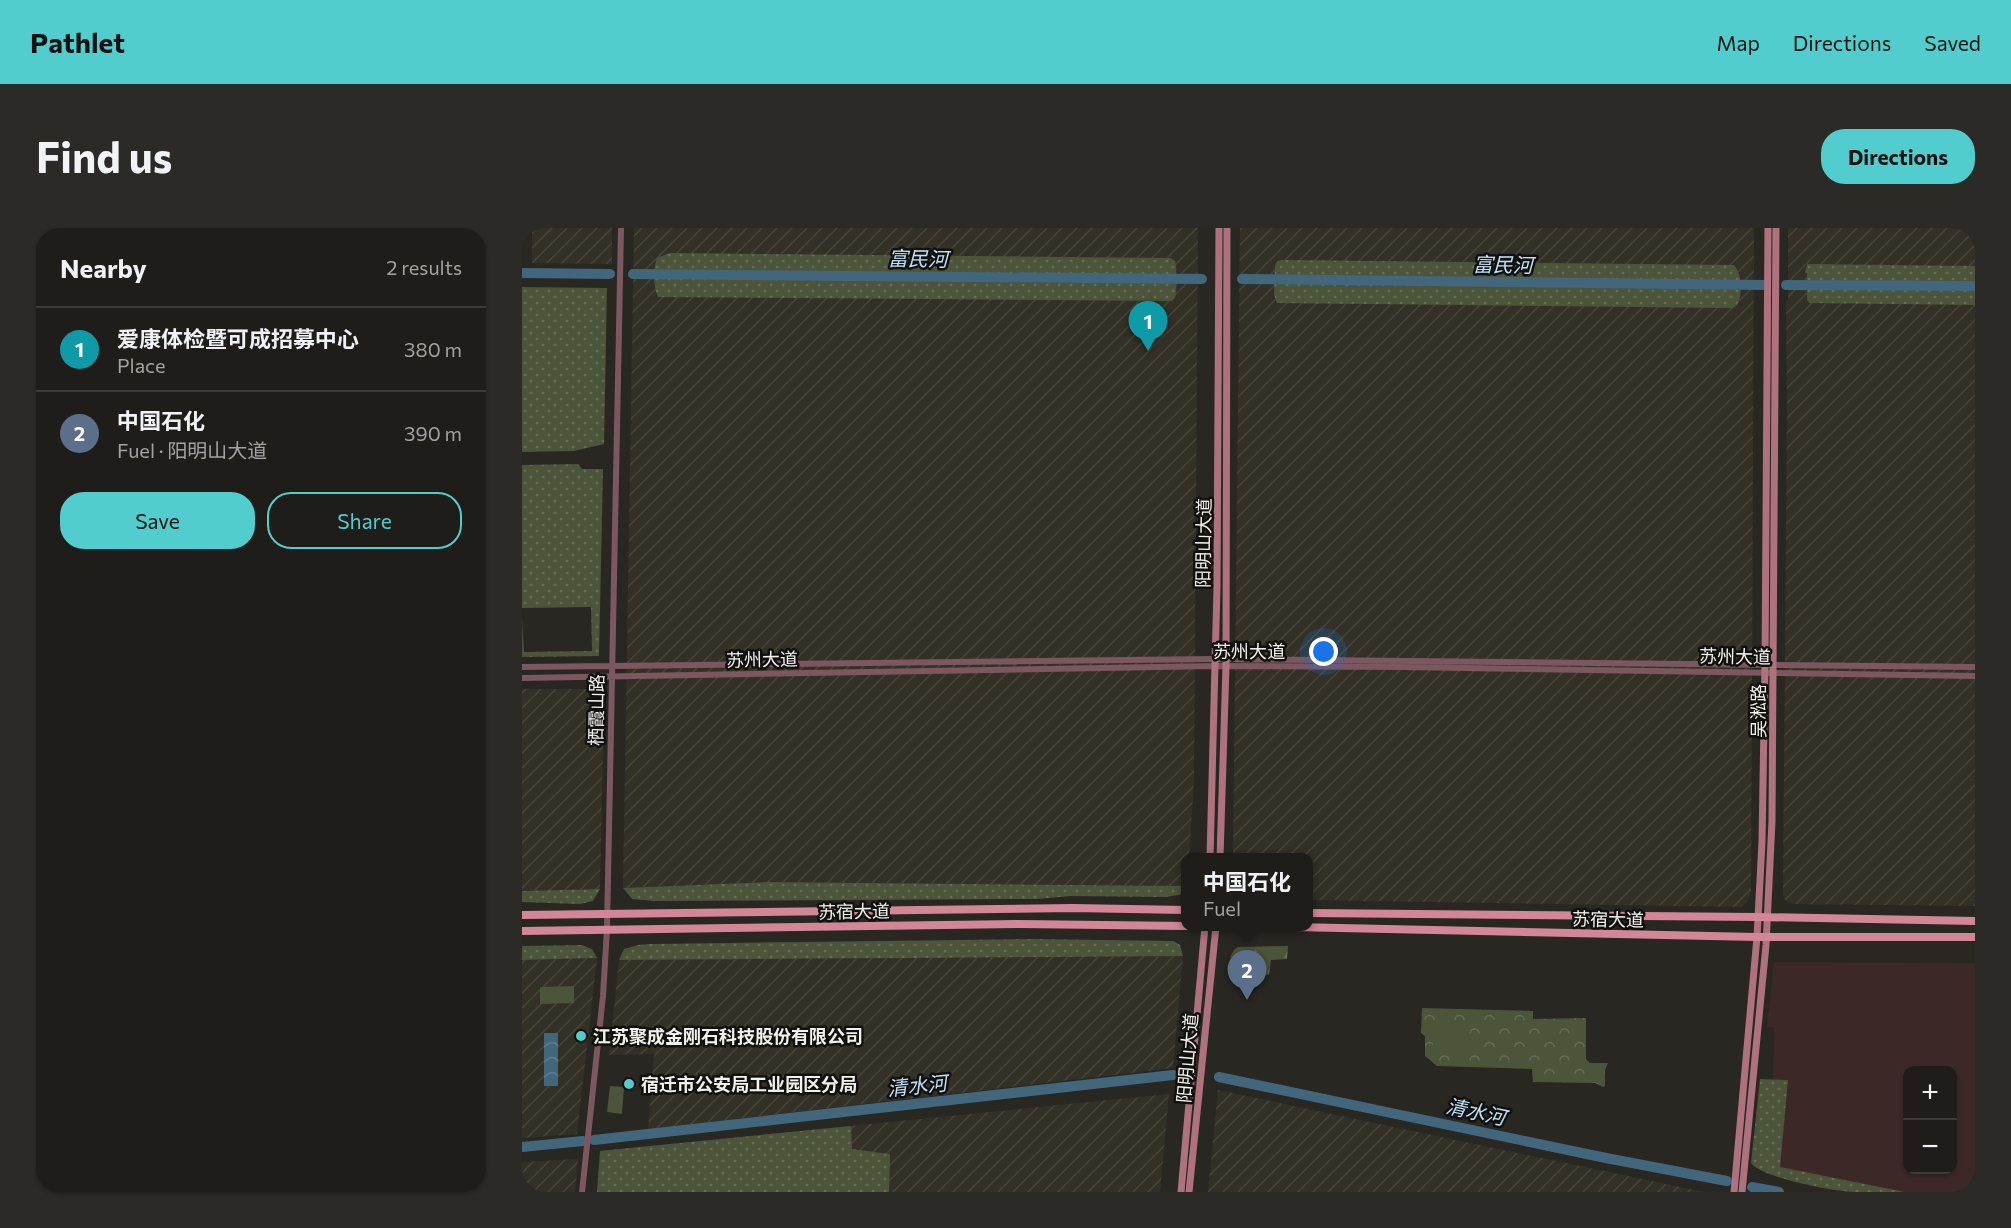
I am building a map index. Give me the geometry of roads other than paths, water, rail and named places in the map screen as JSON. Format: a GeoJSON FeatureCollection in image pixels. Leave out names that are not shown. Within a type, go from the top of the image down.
{"type":"FeatureCollection","features":[{"type":"Feature","properties":{"kind":"main road","name":"阳明山大道"},"geometry":{"type":"LineString","coordinates":[[1210,853],[1219,408],[1219,228]]}},
{"type":"Feature","properties":{"kind":"main road","name":"阳明山大道"},"geometry":{"type":"LineString","coordinates":[[1220,853],[1226,662],[1227,228]]}},
{"type":"Feature","properties":{"kind":"main road","name":"吴淞路"},"geometry":{"type":"LineString","coordinates":[[1742,1192],[1767,937],[1773,797],[1769,668],[1768,228]]}},
{"type":"Feature","properties":{"kind":"main road","name":"吴淞路"},"geometry":{"type":"LineString","coordinates":[[1734,1192],[1757,937],[1762,842],[1769,668],[1776,228]]}},
{"type":"Feature","properties":{"kind":"main road","name":"苏宿大道"},"geometry":{"type":"LineString","coordinates":[[522,915],[1073,908],[1181,910]]}},
{"type":"Feature","properties":{"kind":"main road","name":"苏宿大道"},"geometry":{"type":"LineString","coordinates":[[1313,913],[1975,921]]}},
{"type":"Feature","properties":{"kind":"main road","name":"苏宿大道"},"geometry":{"type":"LineString","coordinates":[[522,931],[1019,924],[1181,926]]}},
{"type":"Feature","properties":{"kind":"main road","name":"苏宿大道"},"geometry":{"type":"LineString","coordinates":[[1313,928],[1757,937],[1975,937]]}},
{"type":"Feature","properties":{"kind":"main road","name":"阳明山大道"},"geometry":{"type":"LineString","coordinates":[[1182,1192],[1205,931]]}},
{"type":"Feature","properties":{"kind":"main road","name":"阳明山大道"},"geometry":{"type":"LineString","coordinates":[[1189,1192],[1216,931]]}},
{"type":"Feature","properties":{"kind":"street","name":"栖霞山路"},"geometry":{"type":"LineString","coordinates":[[582,1192],[608,929],[621,228]]}},
{"type":"Feature","properties":{"kind":"street","name":"苏州大道"},"geometry":{"type":"LineString","coordinates":[[522,678],[1215,662]]}},
{"type":"Feature","properties":{"kind":"street","name":"苏州大道"},"geometry":{"type":"LineString","coordinates":[[522,667],[1215,662],[1769,668],[1975,667]]}},
{"type":"Feature","properties":{"kind":"street","name":"苏州大道"},"geometry":{"type":"LineString","coordinates":[[1769,668],[1975,676]]}},
{"type":"Feature","properties":{"kind":"water"},"geometry":{"type":"Polygon","coordinates":[[[544,1033],[558,1033],[558,1086],[544,1086],[544,1033]]]}},
{"type":"Feature","properties":{"kind":"waterway","name":"富民河"},"geometry":{"type":"LineString","coordinates":[[522,273],[610,274]]}},
{"type":"Feature","properties":{"kind":"waterway","name":"富民河"},"geometry":{"type":"LineString","coordinates":[[633,274],[1202,279]]}},
{"type":"Feature","properties":{"kind":"waterway","name":"富民河"},"geometry":{"type":"LineString","coordinates":[[1242,279],[1765,285]]}},
{"type":"Feature","properties":{"kind":"waterway","name":"富民河"},"geometry":{"type":"LineString","coordinates":[[1786,285],[1975,286]]}},
{"type":"Feature","properties":{"kind":"waterway","name":"清水河"},"geometry":{"type":"LineString","coordinates":[[594,1140],[1173,1075]]}},
{"type":"Feature","properties":{"kind":"waterway","name":"清水河"},"geometry":{"type":"LineString","coordinates":[[1219,1077],[1727,1181]]}},
{"type":"Feature","properties":{"kind":"waterway","name":"清水河"},"geometry":{"type":"LineString","coordinates":[[522,1147],[583,1141]]}},
{"type":"Feature","properties":{"kind":"waterway","name":"清水河"},"geometry":{"type":"LineString","coordinates":[[1752,1187],[1779,1192]]}},
{"type":"Feature","properties":{"kind":"place","name":"爱康体检暨可成招募中心"},"geometry":{"type":"Point","coordinates":[1148,351]}},
{"type":"Feature","properties":{"kind":"place","name":"中国石化"},"geometry":{"type":"Point","coordinates":[1247,1000]}},
{"type":"Feature","properties":{"kind":"place","name":"江苏聚成金刚石科技股份有限公司"},"geometry":{"type":"Point","coordinates":[581,1036]}},
{"type":"Feature","properties":{"kind":"place","name":"宿迁市公安局工业园区分局"},"geometry":{"type":"Point","coordinates":[629,1084]}}]}
